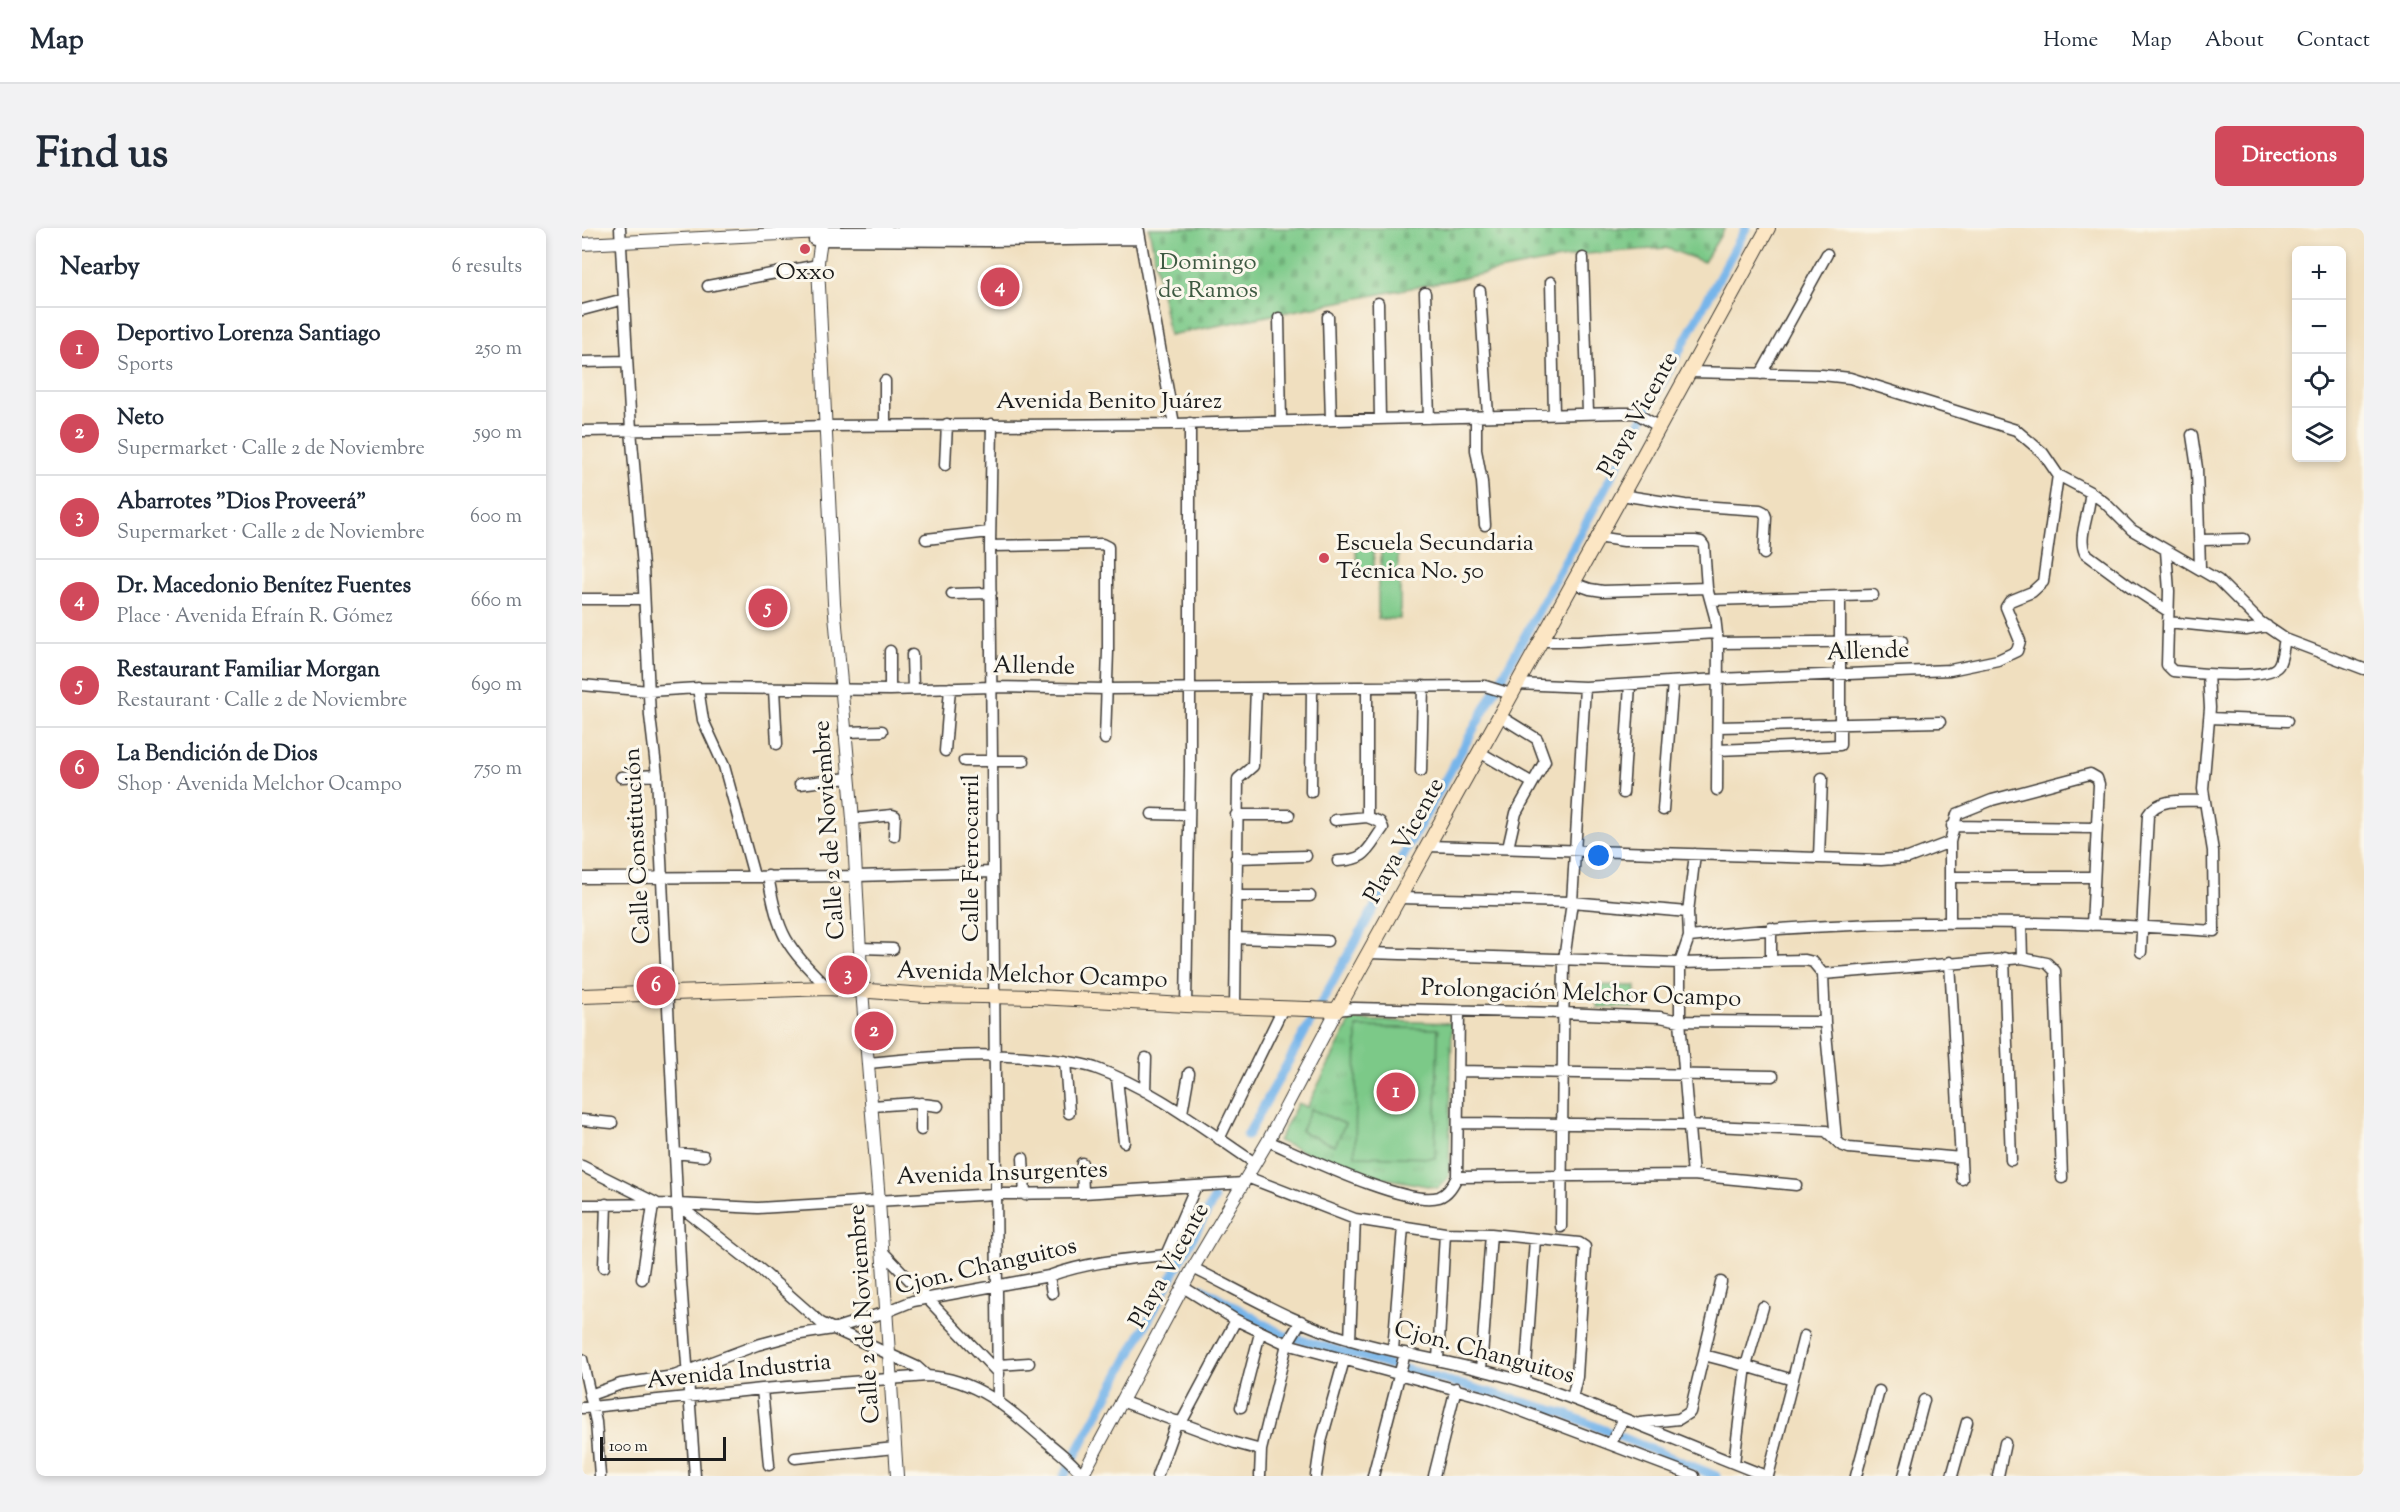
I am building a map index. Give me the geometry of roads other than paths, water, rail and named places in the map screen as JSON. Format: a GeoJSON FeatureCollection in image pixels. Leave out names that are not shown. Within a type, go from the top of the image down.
{"type":"FeatureCollection","features":[{"type":"Feature","properties":{"kind":"main road","name":"Playa Vicente"},"geometry":{"type":"LineString","coordinates":[[1331,1009],[1369,953],[1481,753],[1500,716],[1510,689],[1540,641],[1621,495],[1653,424],[1689,372],[1768,228]]}},
{"type":"Feature","properties":{"kind":"main road","name":"Avenida Melchor Ocampo"},"geometry":{"type":"LineString","coordinates":[[582,996],[828,988],[925,995],[1331,1009]]}},
{"type":"Feature","properties":{"kind":"street","name":"Calle Constitución"},"geometry":{"type":"LineString","coordinates":[[620,228],[631,430],[657,775],[677,1204],[695,1476]]}},
{"type":"Feature","properties":{"kind":"street"},"geometry":{"type":"LineString","coordinates":[[708,286],[818,240],[943,229],[990,233],[1139,233]]}},
{"type":"Feature","properties":{"kind":"street"},"geometry":{"type":"LineString","coordinates":[[582,244],[818,240],[1030,230],[1139,233]]}},
{"type":"Feature","properties":{"kind":"street"},"geometry":{"type":"LineString","coordinates":[[1139,233],[1174,424]]}},
{"type":"Feature","properties":{"kind":"street","name":"Calle 2 de Noviembre"},"geometry":{"type":"LineString","coordinates":[[818,240],[825,426],[840,690],[853,819],[862,990],[897,1476]]}},
{"type":"Feature","properties":{"kind":"street"},"geometry":{"type":"LineString","coordinates":[[1761,374],[1827,254]]}},
{"type":"Feature","properties":{"kind":"street"},"geometry":{"type":"LineString","coordinates":[[1583,258],[1588,413]]}},
{"type":"Feature","properties":{"kind":"street"},"geometry":{"type":"LineString","coordinates":[[1551,282],[1554,414]]}},
{"type":"Feature","properties":{"kind":"street"},"geometry":{"type":"LineString","coordinates":[[1480,291],[1482,417],[1476,450],[1482,482],[1485,525]]}},
{"type":"Feature","properties":{"kind":"street"},"geometry":{"type":"LineString","coordinates":[[1425,293],[1430,418]]}},
{"type":"Feature","properties":{"kind":"street"},"geometry":{"type":"LineString","coordinates":[[582,310],[624,299]]}},
{"type":"Feature","properties":{"kind":"street"},"geometry":{"type":"LineString","coordinates":[[1378,303],[1380,419]]}},
{"type":"Feature","properties":{"kind":"street"},"geometry":{"type":"LineString","coordinates":[[1280,318],[1281,422]]}},
{"type":"Feature","properties":{"kind":"street"},"geometry":{"type":"LineString","coordinates":[[1328,318],[1331,420]]}},
{"type":"Feature","properties":{"kind":"street"},"geometry":{"type":"LineString","coordinates":[[582,363],[627,361]]}},
{"type":"Feature","properties":{"kind":"street"},"geometry":{"type":"LineString","coordinates":[[1689,372],[1822,375],[1850,378],[2016,430],[2036,447],[2058,475],[2104,502],[2132,530],[2218,580],[2267,626],[2285,639],[2364,669]]}},
{"type":"Feature","properties":{"kind":"street"},"geometry":{"type":"LineString","coordinates":[[885,381],[885,426]]}},
{"type":"Feature","properties":{"kind":"street","name":"Avenida Benito Juárez"},"geometry":{"type":"LineString","coordinates":[[582,431],[947,424],[1174,424],[1588,413],[1636,413],[1653,424]]}},
{"type":"Feature","properties":{"kind":"street"},"geometry":{"type":"LineString","coordinates":[[1186,1005],[1190,815],[1188,688],[1190,423]]}},
{"type":"Feature","properties":{"kind":"street"},"geometry":{"type":"LineString","coordinates":[[945,465],[947,424]]}},
{"type":"Feature","properties":{"kind":"street","name":"Calle Ferrocarril"},"geometry":{"type":"LineString","coordinates":[[992,424],[990,546],[998,1400]]}},
{"type":"Feature","properties":{"kind":"street"},"geometry":{"type":"LineString","coordinates":[[2192,435],[2197,468],[2201,540],[2200,568]]}},
{"type":"Feature","properties":{"kind":"street","name":"Allende"},"geometry":{"type":"LineString","coordinates":[[582,685],[649,691],[698,688],[890,690],[992,687],[1106,689],[1485,686],[1510,689],[1950,670],[1998,660],[2017,651],[2020,641],[2006,607],[2010,601],[2032,592],[2043,582],[2058,475]]}},
{"type":"Feature","properties":{"kind":"street"},"geometry":{"type":"LineString","coordinates":[[2090,492],[2090,510],[2082,547],[2085,553],[2131,588],[2168,616],[2246,630],[2267,626]]}},
{"type":"Feature","properties":{"kind":"street"},"geometry":{"type":"LineString","coordinates":[[1621,495],[1685,505],[1760,510],[1766,517],[1764,554]]}},
{"type":"Feature","properties":{"kind":"street"},"geometry":{"type":"LineString","coordinates":[[926,539],[990,532]]}},
{"type":"Feature","properties":{"kind":"street"},"geometry":{"type":"LineString","coordinates":[[1597,537],[1624,541],[1701,542],[1704,546],[1707,588],[1718,638],[1717,790]]}},
{"type":"Feature","properties":{"kind":"street"},"geometry":{"type":"LineString","coordinates":[[2201,540],[2244,539]]}},
{"type":"Feature","properties":{"kind":"street"},"geometry":{"type":"LineString","coordinates":[[990,546],[1102,544],[1108,547],[1105,739]]}},
{"type":"Feature","properties":{"kind":"street"},"geometry":{"type":"LineString","coordinates":[[2166,551],[2168,572],[2167,665],[2169,669],[2208,674],[2271,672],[2279,665],[2285,639]]}},
{"type":"Feature","properties":{"kind":"street"},"geometry":{"type":"LineString","coordinates":[[1573,583],[1603,591],[1707,588]]}},
{"type":"Feature","properties":{"kind":"street"},"geometry":{"type":"LineString","coordinates":[[952,594],[991,593]]}},
{"type":"Feature","properties":{"kind":"street"},"geometry":{"type":"LineString","coordinates":[[1717,750],[1838,747],[1840,596]]}},
{"type":"Feature","properties":{"kind":"street"},"geometry":{"type":"LineString","coordinates":[[1711,600],[1873,596]]}},
{"type":"Feature","properties":{"kind":"street"},"geometry":{"type":"LineString","coordinates":[[582,599],[644,598]]}},
{"type":"Feature","properties":{"kind":"street"},"geometry":{"type":"LineString","coordinates":[[1540,641],[1718,638],[1840,643],[1902,641]]}},
{"type":"Feature","properties":{"kind":"street"},"geometry":{"type":"LineString","coordinates":[[890,651],[890,690]]}},
{"type":"Feature","properties":{"kind":"street"},"geometry":{"type":"LineString","coordinates":[[912,655],[913,689]]}},
{"type":"Feature","properties":{"kind":"street"},"geometry":{"type":"LineString","coordinates":[[1689,937],[1771,928],[1950,923],[2144,926],[2214,931],[2213,851],[2205,801],[2204,777],[2209,718],[2208,674]]}},
{"type":"Feature","properties":{"kind":"street"},"geometry":{"type":"LineString","coordinates":[[1663,810],[1668,771],[1673,682]]}},
{"type":"Feature","properties":{"kind":"street"},"geometry":{"type":"LineString","coordinates":[[1623,793],[1630,685]]}},
{"type":"Feature","properties":{"kind":"street"},"geometry":{"type":"LineString","coordinates":[[1421,771],[1423,686]]}},
{"type":"Feature","properties":{"kind":"street"},"geometry":{"type":"LineString","coordinates":[[1311,792],[1312,687]]}},
{"type":"Feature","properties":{"kind":"street"},"geometry":{"type":"LineString","coordinates":[[1367,687],[1367,818]]}},
{"type":"Feature","properties":{"kind":"street"},"geometry":{"type":"LineString","coordinates":[[1561,1227],[1564,960],[1572,902],[1586,687]]}},
{"type":"Feature","properties":{"kind":"street"},"geometry":{"type":"LineString","coordinates":[[698,688],[703,720],[724,766],[754,876]]}},
{"type":"Feature","properties":{"kind":"street"},"geometry":{"type":"LineString","coordinates":[[945,751],[950,688]]}},
{"type":"Feature","properties":{"kind":"street"},"geometry":{"type":"LineString","coordinates":[[1235,1006],[1238,779],[1253,766],[1256,688]]}},
{"type":"Feature","properties":{"kind":"street"},"geometry":{"type":"LineString","coordinates":[[774,689],[777,744]]}},
{"type":"Feature","properties":{"kind":"street"},"geometry":{"type":"LineString","coordinates":[[1500,716],[1537,739],[1545,761],[1542,769],[1531,782],[1516,813],[1508,848]]}},
{"type":"Feature","properties":{"kind":"street"},"geometry":{"type":"LineString","coordinates":[[2209,718],[2287,721]]}},
{"type":"Feature","properties":{"kind":"street"},"geometry":{"type":"LineString","coordinates":[[1718,727],[1940,722]]}},
{"type":"Feature","properties":{"kind":"street"},"geometry":{"type":"LineString","coordinates":[[844,732],[882,731]]}},
{"type":"Feature","properties":{"kind":"street"},"geometry":{"type":"LineString","coordinates":[[1481,753],[1531,782]]}},
{"type":"Feature","properties":{"kind":"street"},"geometry":{"type":"LineString","coordinates":[[964,761],[1024,761]]}},
{"type":"Feature","properties":{"kind":"street"},"geometry":{"type":"LineString","coordinates":[[1950,923],[1950,842],[1952,826],[1957,814],[1963,810],[2090,774],[2097,778],[2098,784],[2092,926]]}},
{"type":"Feature","properties":{"kind":"street"},"geometry":{"type":"LineString","coordinates":[[621,777],[657,775]]}},
{"type":"Feature","properties":{"kind":"street"},"geometry":{"type":"LineString","coordinates":[[800,784],[848,777]]}},
{"type":"Feature","properties":{"kind":"street"},"geometry":{"type":"LineString","coordinates":[[1819,856],[1822,778]]}},
{"type":"Feature","properties":{"kind":"street"},"geometry":{"type":"LineString","coordinates":[[2141,952],[2148,816],[2152,808],[2161,803],[2205,801]]}},
{"type":"Feature","properties":{"kind":"street"},"geometry":{"type":"LineString","coordinates":[[1152,814],[1190,815]]}},
{"type":"Feature","properties":{"kind":"street"},"geometry":{"type":"LineString","coordinates":[[1236,815],[1289,815]]}},
{"type":"Feature","properties":{"kind":"street"},"geometry":{"type":"LineString","coordinates":[[853,819],[895,816],[894,836]]}},
{"type":"Feature","properties":{"kind":"street"},"geometry":{"type":"LineString","coordinates":[[1335,820],[1367,818],[1380,822],[1383,828],[1362,858],[1354,861],[1338,861]]}},
{"type":"Feature","properties":{"kind":"street"},"geometry":{"type":"LineString","coordinates":[[1952,826],[2096,828]]}},
{"type":"Feature","properties":{"kind":"street"},"geometry":{"type":"LineString","coordinates":[[1428,846],[1819,856],[1881,860],[1908,858],[1950,842]]}},
{"type":"Feature","properties":{"kind":"street"},"geometry":{"type":"LineString","coordinates":[[1693,1175],[1680,1021],[1680,963],[1689,937],[1688,912],[1695,854]]}},
{"type":"Feature","properties":{"kind":"street"},"geometry":{"type":"LineString","coordinates":[[1236,858],[1306,856]]}},
{"type":"Feature","properties":{"kind":"street"},"geometry":{"type":"LineString","coordinates":[[582,878],[856,876],[993,872]]}},
{"type":"Feature","properties":{"kind":"street"},"geometry":{"type":"LineString","coordinates":[[768,876],[775,915],[787,945],[828,988]]}},
{"type":"Feature","properties":{"kind":"street"},"geometry":{"type":"LineString","coordinates":[[1951,877],[2093,877]]}},
{"type":"Feature","properties":{"kind":"street"},"geometry":{"type":"LineString","coordinates":[[1236,896],[1310,896]]}},
{"type":"Feature","properties":{"kind":"street"},"geometry":{"type":"LineString","coordinates":[[1399,898],[1572,902],[1688,912]]}},
{"type":"Feature","properties":{"kind":"street"},"geometry":{"type":"LineString","coordinates":[[2022,923],[2022,958]]}},
{"type":"Feature","properties":{"kind":"street"},"geometry":{"type":"LineString","coordinates":[[1771,928],[1771,961]]}},
{"type":"Feature","properties":{"kind":"street"},"geometry":{"type":"LineString","coordinates":[[1236,938],[1328,941]]}},
{"type":"Feature","properties":{"kind":"street"},"geometry":{"type":"LineString","coordinates":[[860,948],[893,949]]}},
{"type":"Feature","properties":{"kind":"street"},"geometry":{"type":"LineString","coordinates":[[1369,953],[1680,963],[1812,962],[1823,974],[1824,1022],[1836,1139]]}},
{"type":"Feature","properties":{"kind":"street"},"geometry":{"type":"LineString","coordinates":[[2004,958],[2011,1160]]}},
{"type":"Feature","properties":{"kind":"street"},"geometry":{"type":"LineString","coordinates":[[1823,974],[2004,958],[2022,958],[2047,963],[2055,971],[2062,1178]]}},
{"type":"Feature","properties":{"kind":"street"},"geometry":{"type":"LineString","coordinates":[[1950,962],[1962,1179]]}},
{"type":"Feature","properties":{"kind":"street"},"geometry":{"type":"LineString","coordinates":[[1219,1139],[1283,1008]]}},
{"type":"Feature","properties":{"kind":"street","name":"Prolongación Melchor Ocampo"},"geometry":{"type":"LineString","coordinates":[[1331,1009],[1660,1017],[1680,1021],[1824,1022]]}},
{"type":"Feature","properties":{"kind":"street","name":"Playa Vicente"},"geometry":{"type":"LineString","coordinates":[[1082,1474],[1193,1268],[1268,1141],[1331,1009]]}},
{"type":"Feature","properties":{"kind":"street"},"geometry":{"type":"LineString","coordinates":[[1268,1141],[1350,1177],[1415,1197],[1439,1197],[1446,1194],[1457,1177],[1459,1013]]}},
{"type":"Feature","properties":{"kind":"street"},"geometry":{"type":"LineString","coordinates":[[868,1064],[965,1054],[995,1054],[1065,1061],[1094,1068],[1145,1091],[1182,1113],[1255,1163]]}},
{"type":"Feature","properties":{"kind":"street"},"geometry":{"type":"LineString","coordinates":[[1145,1091],[1146,1058]]}},
{"type":"Feature","properties":{"kind":"street"},"geometry":{"type":"LineString","coordinates":[[1065,1061],[1069,1113]]}},
{"type":"Feature","properties":{"kind":"street"},"geometry":{"type":"LineString","coordinates":[[1458,1071],[1773,1076]]}},
{"type":"Feature","properties":{"kind":"street"},"geometry":{"type":"LineString","coordinates":[[1182,1113],[1189,1073]]}},
{"type":"Feature","properties":{"kind":"street"},"geometry":{"type":"LineString","coordinates":[[1117,1079],[1124,1142]]}},
{"type":"Feature","properties":{"kind":"street"},"geometry":{"type":"LineString","coordinates":[[872,1106],[921,1103],[938,1106]]}},
{"type":"Feature","properties":{"kind":"street"},"geometry":{"type":"LineString","coordinates":[[921,1103],[921,1130]]}},
{"type":"Feature","properties":{"kind":"street"},"geometry":{"type":"LineString","coordinates":[[582,1119],[612,1123]]}},
{"type":"Feature","properties":{"kind":"street"},"geometry":{"type":"LineString","coordinates":[[1458,1123],[1688,1125],[1826,1131],[1849,1148],[1961,1158]]}},
{"type":"Feature","properties":{"kind":"street"},"geometry":{"type":"LineString","coordinates":[[675,1153],[704,1156]]}},
{"type":"Feature","properties":{"kind":"street"},"geometry":{"type":"LineString","coordinates":[[1023,1158],[1025,1195]]}},
{"type":"Feature","properties":{"kind":"street"},"geometry":{"type":"LineString","coordinates":[[1082,1163],[1083,1193]]}},
{"type":"Feature","properties":{"kind":"street"},"geometry":{"type":"LineString","coordinates":[[582,1166],[656,1205],[642,1279]]}},
{"type":"Feature","properties":{"kind":"street"},"geometry":{"type":"LineString","coordinates":[[1457,1177],[1562,1178],[1693,1175],[1796,1185]]}},
{"type":"Feature","properties":{"kind":"street"},"geometry":{"type":"LineString","coordinates":[[1246,1180],[1355,1219],[1445,1233],[1491,1234],[1579,1243],[1585,1247],[1577,1377],[1572,1398]]}},
{"type":"Feature","properties":{"kind":"street","name":"Avenida Insurgentes"},"geometry":{"type":"LineString","coordinates":[[582,1205],[677,1204],[758,1208],[995,1194],[1083,1193],[1196,1186],[1246,1180]]}},
{"type":"Feature","properties":{"kind":"street","name":"Cjon. Changuitos"},"geometry":{"type":"LineString","coordinates":[[588,1403],[621,1384],[674,1376],[775,1339],[833,1329],[913,1301],[1049,1276],[1069,1269],[1114,1260],[1166,1255],[1196,1186]]}},
{"type":"Feature","properties":{"kind":"street"},"geometry":{"type":"LineString","coordinates":[[604,1267],[606,1204]]}},
{"type":"Feature","properties":{"kind":"street"},"geometry":{"type":"LineString","coordinates":[[677,1204],[761,1270],[810,1315],[833,1329],[917,1367],[927,1376]]}},
{"type":"Feature","properties":{"kind":"street"},"geometry":{"type":"LineString","coordinates":[[1350,1340],[1355,1219]]}},
{"type":"Feature","properties":{"kind":"street"},"geometry":{"type":"LineString","coordinates":[[1393,1350],[1403,1227]]}},
{"type":"Feature","properties":{"kind":"street"},"geometry":{"type":"LineString","coordinates":[[1437,1360],[1445,1233]]}},
{"type":"Feature","properties":{"kind":"street"},"geometry":{"type":"LineString","coordinates":[[1481,1370],[1491,1234]]}},
{"type":"Feature","properties":{"kind":"street"},"geometry":{"type":"LineString","coordinates":[[1525,1382],[1535,1239]]}},
{"type":"Feature","properties":{"kind":"street"},"geometry":{"type":"LineString","coordinates":[[882,1251],[999,1369],[1029,1363]]}},
{"type":"Feature","properties":{"kind":"street","name":"Cjon. Changuitos"},"geometry":{"type":"LineString","coordinates":[[1193,1268],[1299,1323],[1350,1340],[1393,1350],[1402,1364],[1456,1388],[1534,1414],[1694,1476]]}},
{"type":"Feature","properties":{"kind":"street"},"geometry":{"type":"LineString","coordinates":[[1049,1276],[1052,1293]]}},
{"type":"Feature","properties":{"kind":"street"},"geometry":{"type":"LineString","coordinates":[[1637,1424],[1679,1419],[1690,1412],[1721,1282]]}},
{"type":"Feature","properties":{"kind":"street","name":"Cjon. Changuitos"},"geometry":{"type":"LineString","coordinates":[[1183,1287],[1260,1333],[1344,1360],[1402,1364],[1437,1360],[1525,1382],[1572,1398],[1621,1423],[1637,1424],[1739,1470],[1767,1476]]}},
{"type":"Feature","properties":{"kind":"street"},"geometry":{"type":"LineString","coordinates":[[1739,1470],[1746,1366],[1763,1307]]}},
{"type":"Feature","properties":{"kind":"street"},"geometry":{"type":"LineString","coordinates":[[1157,1476],[1179,1422],[1236,1320]]}},
{"type":"Feature","properties":{"kind":"street"},"geometry":{"type":"LineString","coordinates":[[1260,1476],[1261,1450],[1288,1342],[1299,1323]]}},
{"type":"Feature","properties":{"kind":"street"},"geometry":{"type":"LineString","coordinates":[[1241,1407],[1260,1333]]}},
{"type":"Feature","properties":{"kind":"street"},"geometry":{"type":"LineString","coordinates":[[1767,1476],[1804,1336]]}},
{"type":"Feature","properties":{"kind":"street"},"geometry":{"type":"LineString","coordinates":[[1704,1355],[1793,1380]]}},
{"type":"Feature","properties":{"kind":"street"},"geometry":{"type":"LineString","coordinates":[[582,1359],[588,1403],[596,1422],[600,1476]]}},
{"type":"Feature","properties":{"kind":"street"},"geometry":{"type":"LineString","coordinates":[[1317,1476],[1321,1442],[1344,1360]]}},
{"type":"Feature","properties":{"kind":"street"},"geometry":{"type":"LineString","coordinates":[[1372,1476],[1402,1364]]}},
{"type":"Feature","properties":{"kind":"street","name":"Avenida Industria"},"geometry":{"type":"LineString","coordinates":[[588,1403],[689,1398],[762,1389],[927,1376],[955,1380],[998,1400],[1082,1474]]}},
{"type":"Feature","properties":{"kind":"street"},"geometry":{"type":"LineString","coordinates":[[1434,1476],[1456,1388]]}},
{"type":"Feature","properties":{"kind":"street"},"geometry":{"type":"LineString","coordinates":[[762,1389],[769,1465]]}},
{"type":"Feature","properties":{"kind":"street"},"geometry":{"type":"LineString","coordinates":[[1856,1476],[1879,1391]]}},
{"type":"Feature","properties":{"kind":"street"},"geometry":{"type":"LineString","coordinates":[[1904,1476],[1924,1400]]}},
{"type":"Feature","properties":{"kind":"street"},"geometry":{"type":"LineString","coordinates":[[1121,1401],[1235,1443],[1261,1450]]}},
{"type":"Feature","properties":{"kind":"street"},"geometry":{"type":"LineString","coordinates":[[1952,1476],[1967,1422]]}},
{"type":"Feature","properties":{"kind":"street"},"geometry":{"type":"LineString","coordinates":[[1611,1443],[1621,1423]]}},
{"type":"Feature","properties":{"kind":"street"},"geometry":{"type":"LineString","coordinates":[[1998,1476],[2005,1443]]}},
{"type":"Feature","properties":{"kind":"street"},"geometry":{"type":"LineString","coordinates":[[795,1458],[895,1448]]}},
{"type":"Feature","properties":{"kind":"waterway"},"geometry":{"type":"LineString","coordinates":[[1247,1136],[1502,678],[1746,228]]}},
{"type":"Feature","properties":{"kind":"waterway"},"geometry":{"type":"LineString","coordinates":[[1064,1476],[1214,1199]]}},
{"type":"Feature","properties":{"kind":"waterway"},"geometry":{"type":"LineString","coordinates":[[1202,1288],[1283,1335],[1563,1413],[1716,1476]]}},
{"type":"Feature","properties":{"kind":"place","name":"Oxxo"},"geometry":{"type":"Point","coordinates":[805,249]}},
{"type":"Feature","properties":{"kind":"place","name":"Dr. Macedonio Benítez Fuentes"},"geometry":{"type":"Point","coordinates":[1000,287]}},
{"type":"Feature","properties":{"kind":"place","name":"Escuela Secundaria Técnica No. 50"},"geometry":{"type":"Point","coordinates":[1324,558]}},
{"type":"Feature","properties":{"kind":"place","name":"Restaurant Familiar Morgan"},"geometry":{"type":"Point","coordinates":[768,608]}},
{"type":"Feature","properties":{"kind":"place","name":"Abarrotes \"Dios Proveerá\""},"geometry":{"type":"Point","coordinates":[848,975]}},
{"type":"Feature","properties":{"kind":"place","name":"La Bendición de Dios"},"geometry":{"type":"Point","coordinates":[656,986]}},
{"type":"Feature","properties":{"kind":"place","name":"Neto"},"geometry":{"type":"Point","coordinates":[874,1031]}},
{"type":"Feature","properties":{"kind":"place","name":"Deportivo Lorenza Santiago"},"geometry":{"type":"Point","coordinates":[1396,1092]}},
{"type":"Feature","properties":{"kind":"park label","name":"Domingo de Ramos"},"geometry":{"type":"Point","coordinates":[1208,277]}}]}
